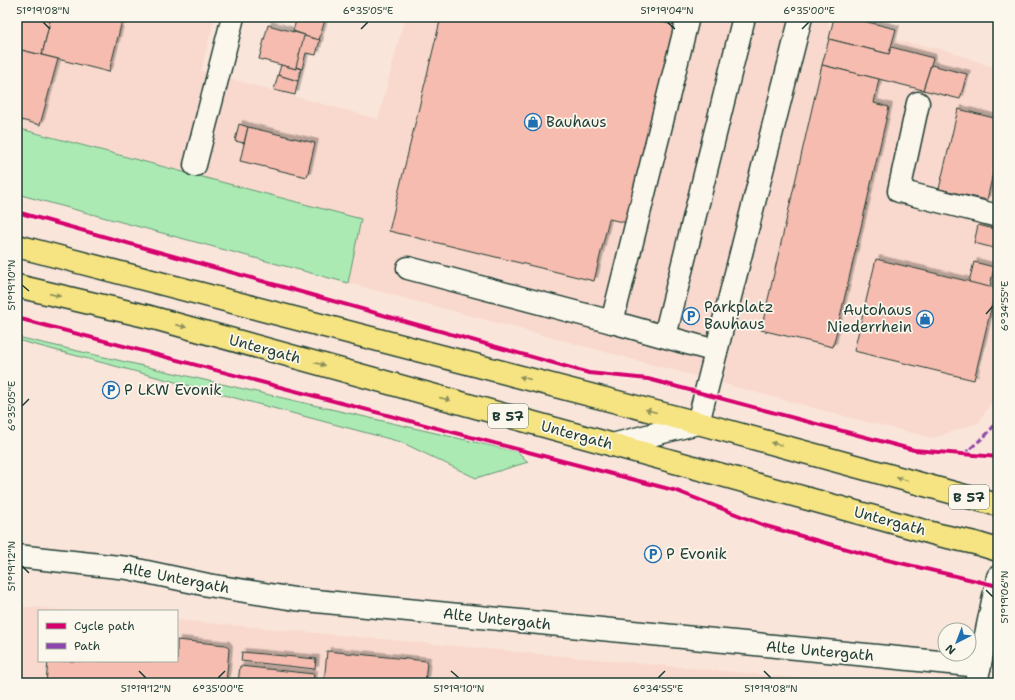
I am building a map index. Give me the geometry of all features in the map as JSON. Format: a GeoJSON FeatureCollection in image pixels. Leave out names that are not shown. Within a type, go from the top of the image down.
{"type":"FeatureCollection","features":[{"type":"Feature","properties":{"kind":"main road","name":"B 57"},"geometry":{"type":"LineString","coordinates":[[17,246],[698,423],[998,505]]}},
{"type":"Feature","properties":{"kind":"main road","name":"Untergath"},"geometry":{"type":"LineString","coordinates":[[17,286],[150,318],[939,535],[975,542],[998,550]]}},
{"type":"Feature","properties":{"kind":"street"},"geometry":{"type":"LineString","coordinates":[[612,322],[688,17]]}},
{"type":"Feature","properties":{"kind":"street"},"geometry":{"type":"LineString","coordinates":[[665,336],[744,17]]}},
{"type":"Feature","properties":{"kind":"street"},"geometry":{"type":"LineString","coordinates":[[612,445],[698,423],[801,17]]}},
{"type":"Feature","properties":{"kind":"street"},"geometry":{"type":"LineString","coordinates":[[195,165],[231,18]]}},
{"type":"Feature","properties":{"kind":"street"},"geometry":{"type":"LineString","coordinates":[[918,103],[899,191],[998,216]]}},
{"type":"Feature","properties":{"kind":"street"},"geometry":{"type":"LineString","coordinates":[[408,268],[665,336],[716,351]]}},
{"type":"Feature","properties":{"kind":"street"},"geometry":{"type":"LineString","coordinates":[[17,556],[17,562]]}},
{"type":"Feature","properties":{"kind":"street","name":"Alte Untergath"},"geometry":{"type":"LineString","coordinates":[[17,556],[128,568],[208,585],[295,599],[978,674]]}},
{"type":"Feature","properties":{"kind":"street"},"geometry":{"type":"LineString","coordinates":[[978,674],[998,577]]}},
{"type":"Feature","properties":{"kind":"shaded area"},"geometry":{"type":"Polygon","coordinates":[[[17,17],[215,17],[201,71],[378,119],[405,17],[830,17],[828,27],[946,50],[998,69],[998,392],[978,423],[933,438],[855,419],[348,283],[360,219],[17,127],[17,17]]]}},
{"type":"Feature","properties":{"kind":"shaded area"},"geometry":{"type":"Polygon","coordinates":[[[17,606],[64,610],[38,610],[38,662],[178,662],[178,620],[851,683],[17,683],[17,606]]]}},
{"type":"Feature","properties":{"kind":"green space"},"geometry":{"type":"Polygon","coordinates":[[[17,128],[361,219],[348,283],[17,194],[17,128]]]}},
{"type":"Feature","properties":{"kind":"green space"},"geometry":{"type":"Polygon","coordinates":[[[17,337],[518,452],[528,462],[476,478],[401,442],[17,340],[17,337]]]}},
{"type":"Feature","properties":{"kind":"building"},"geometry":{"type":"Polygon","coordinates":[[[17,17],[51,17],[42,55],[17,49],[17,17]]]}},
{"type":"Feature","properties":{"kind":"building"},"geometry":{"type":"Polygon","coordinates":[[[51,17],[123,17],[109,72],[42,55],[51,17]]]}},
{"type":"Feature","properties":{"kind":"building"},"geometry":{"type":"Polygon","coordinates":[[[297,17],[325,20],[319,40],[293,31],[297,17]]]}},
{"type":"Feature","properties":{"kind":"building","name":"Bauhaus"},"geometry":{"type":"Polygon","coordinates":[[[441,17],[658,17],[657,21],[675,25],[627,223],[609,219],[594,281],[389,231],[441,17]]]}},
{"type":"Feature","properties":{"kind":"building"},"geometry":{"type":"Polygon","coordinates":[[[834,17],[847,17],[896,29],[889,54],[829,39],[834,17]]]}},
{"type":"Feature","properties":{"kind":"building"},"geometry":{"type":"Polygon","coordinates":[[[268,25],[305,35],[296,69],[259,59],[268,25]]]}},
{"type":"Feature","properties":{"kind":"building"},"geometry":{"type":"Polygon","coordinates":[[[304,36],[320,40],[316,55],[306,53],[302,69],[296,67],[304,36]]]}},
{"type":"Feature","properties":{"kind":"building"},"geometry":{"type":"Polygon","coordinates":[[[829,39],[889,54],[891,47],[933,58],[923,90],[822,65],[829,39]]]}},
{"type":"Feature","properties":{"kind":"building"},"geometry":{"type":"Polygon","coordinates":[[[17,49],[58,59],[40,125],[17,119],[17,49]]]}},
{"type":"Feature","properties":{"kind":"building"},"geometry":{"type":"Polygon","coordinates":[[[281,65],[301,69],[298,81],[278,75],[281,65]]]}},
{"type":"Feature","properties":{"kind":"building"},"geometry":{"type":"Polygon","coordinates":[[[822,65],[879,79],[874,103],[889,107],[833,347],[761,330],[822,65]]]}},
{"type":"Feature","properties":{"kind":"building"},"geometry":{"type":"Polygon","coordinates":[[[931,65],[967,74],[960,99],[923,90],[931,65]]]}},
{"type":"Feature","properties":{"kind":"building"},"geometry":{"type":"Polygon","coordinates":[[[278,75],[298,81],[295,95],[274,90],[278,75]]]}},
{"type":"Feature","properties":{"kind":"building"},"geometry":{"type":"Polygon","coordinates":[[[958,109],[998,119],[998,151],[987,200],[939,189],[958,109]]]}},
{"type":"Feature","properties":{"kind":"building"},"geometry":{"type":"Polygon","coordinates":[[[239,124],[248,127],[244,143],[235,141],[239,124]]]}},
{"type":"Feature","properties":{"kind":"building"},"geometry":{"type":"Polygon","coordinates":[[[248,127],[315,143],[307,177],[240,161],[248,127]]]}},
{"type":"Feature","properties":{"kind":"building"},"geometry":{"type":"Polygon","coordinates":[[[998,155],[998,179],[992,178],[998,155]]]}},
{"type":"Feature","properties":{"kind":"building"},"geometry":{"type":"Polygon","coordinates":[[[978,225],[998,230],[998,249],[974,243],[978,225]]]}},
{"type":"Feature","properties":{"kind":"building","name":"Autohaus Niederrhein"},"geometry":{"type":"Polygon","coordinates":[[[876,259],[996,288],[974,380],[854,351],[876,259]]]}},
{"type":"Feature","properties":{"kind":"building"},"geometry":{"type":"Polygon","coordinates":[[[974,262],[994,267],[990,287],[969,282],[974,262]]]}},
{"type":"Feature","properties":{"kind":"building"},"geometry":{"type":"Polygon","coordinates":[[[178,640],[226,645],[229,649],[226,683],[46,683],[48,662],[178,662],[178,640]]]}},
{"type":"Feature","properties":{"kind":"building"},"geometry":{"type":"Polygon","coordinates":[[[327,651],[427,661],[425,683],[324,683],[327,651]]]}},
{"type":"Feature","properties":{"kind":"building"},"geometry":{"type":"Polygon","coordinates":[[[242,652],[316,659],[315,669],[241,661],[242,652]]]}},
{"type":"Feature","properties":{"kind":"building"},"geometry":{"type":"Polygon","coordinates":[[[240,666],[314,674],[313,683],[238,683],[240,666]]]}},
{"type":"Feature","properties":{"kind":"marked path"},"geometry":{"type":"LineString","coordinates":[[964,454],[987,434],[998,421]]}},
{"type":"Feature","properties":{"kind":"cycle path"},"geometry":{"type":"LineString","coordinates":[[17,212],[589,373],[648,379],[914,450],[998,457]]}},
{"type":"Feature","properties":{"kind":"cycle path"},"geometry":{"type":"LineString","coordinates":[[17,318],[677,491],[766,526],[875,557],[998,586]]}},
{"type":"Feature","properties":{"kind":"place","name":"Bauhaus"},"geometry":{"type":"Point","coordinates":[533,122]}},
{"type":"Feature","properties":{"kind":"place","name":"Parkplatz Bauhaus"},"geometry":{"type":"Point","coordinates":[691,316]}},
{"type":"Feature","properties":{"kind":"place","name":"Autohaus Niederrhein"},"geometry":{"type":"Point","coordinates":[925,319]}},
{"type":"Feature","properties":{"kind":"place","name":"P LKW Evonik"},"geometry":{"type":"Point","coordinates":[111,390]}},
{"type":"Feature","properties":{"kind":"place","name":"P Evonik"},"geometry":{"type":"Point","coordinates":[653,554]}}]}
